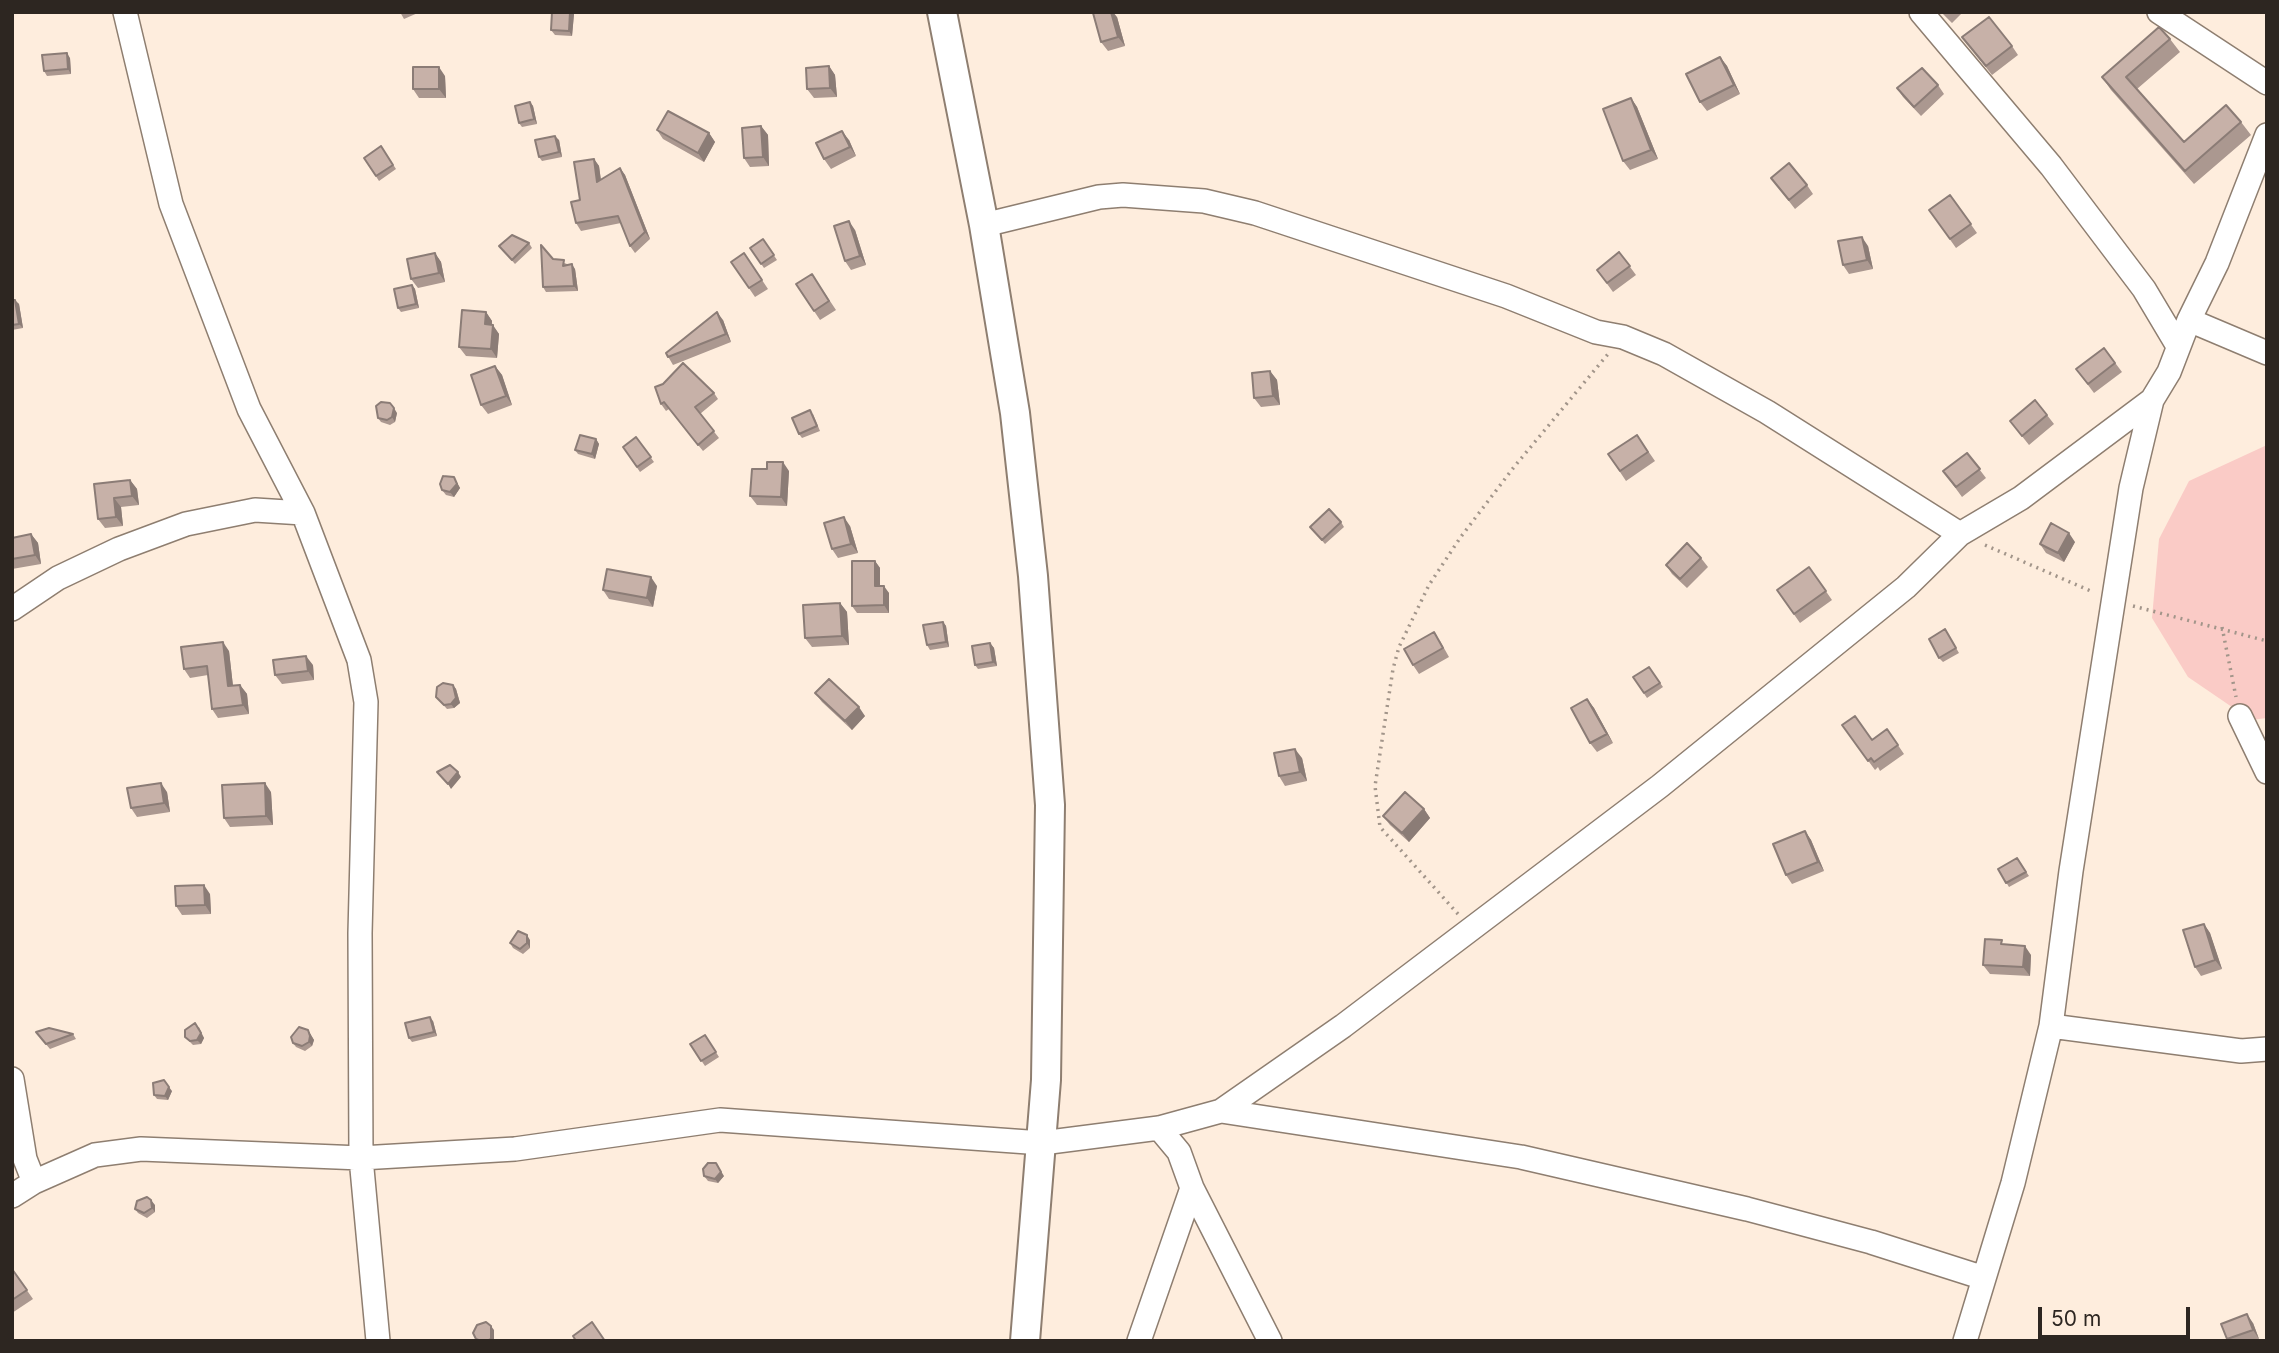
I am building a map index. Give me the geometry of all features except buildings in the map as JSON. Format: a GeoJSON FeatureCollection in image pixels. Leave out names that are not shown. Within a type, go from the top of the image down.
{"type":"FeatureCollection","features":[{"type":"Feature","properties":{"kind":"street"},"geometry":{"type":"LineString","coordinates":[[125,12],[171,204],[250,409],[303,513],[359,660],[366,702],[359,933],[361,1158],[378,1341]]}},
{"type":"Feature","properties":{"kind":"street"},"geometry":{"type":"LineString","coordinates":[[942,12],[984,225],[1015,413],[1033,576],[1050,805],[1046,1080],[1025,1341]]}},
{"type":"Feature","properties":{"kind":"street"},"geometry":{"type":"LineString","coordinates":[[1921,12],[2051,166],[2144,289],[2178,346]]}},
{"type":"Feature","properties":{"kind":"street"},"geometry":{"type":"LineString","coordinates":[[2160,12],[2267,83]]}},
{"type":"Feature","properties":{"kind":"street"},"geometry":{"type":"LineString","coordinates":[[1965,1341],[2013,1183],[2051,1026],[2131,488],[2152,400],[2169,372],[2189,320],[2217,263],[2267,135]]}},
{"type":"Feature","properties":{"kind":"street"},"geometry":{"type":"LineString","coordinates":[[984,225],[1099,197],[1149,195],[1204,201],[1255,213],[1506,296],[1596,332],[1623,337],[1664,354],[1767,412],[1960,534]]}},
{"type":"Feature","properties":{"kind":"street"},"geometry":{"type":"LineString","coordinates":[[2189,320],[2267,354]]}},
{"type":"Feature","properties":{"kind":"street"},"geometry":{"type":"LineString","coordinates":[[12,1196],[34,1182],[94,1155],[141,1149],[361,1158],[514,1149],[720,1121],[1042,1143],[1159,1128],[1221,1111],[1343,1026],[1670,778],[1906,587],[1960,534],[2021,498],[2152,400]]}},
{"type":"Feature","properties":{"kind":"street"},"geometry":{"type":"LineString","coordinates":[[12,609],[58,578],[119,549],[186,524],[255,510],[303,513]]}},
{"type":"Feature","properties":{"kind":"street"},"geometry":{"type":"LineString","coordinates":[[2240,716],[2267,772]]}},
{"type":"Feature","properties":{"kind":"street"},"geometry":{"type":"LineString","coordinates":[[2051,1026],[2241,1051],[2267,1049]]}},
{"type":"Feature","properties":{"kind":"street"},"geometry":{"type":"LineString","coordinates":[[12,1079],[19,1155],[34,1182]]}},
{"type":"Feature","properties":{"kind":"street"},"geometry":{"type":"LineString","coordinates":[[1221,1111],[1395,1135],[1521,1157],[1747,1209],[1871,1242],[1984,1278]]}},
{"type":"Feature","properties":{"kind":"street"},"geometry":{"type":"LineString","coordinates":[[1159,1128],[1180,1152],[1192,1188],[1270,1341]]}},
{"type":"Feature","properties":{"kind":"street"},"geometry":{"type":"LineString","coordinates":[[1139,1341],[1192,1188]]}},
{"type":"Feature","properties":{"kind":"path"},"geometry":{"type":"LineString","coordinates":[[1470,929],[1380,827],[1374,786],[1393,669],[1399,648],[1429,585],[1460,538],[1514,467],[1623,337]]}},
{"type":"Feature","properties":{"kind":"path"},"geometry":{"type":"LineString","coordinates":[[1960,534],[2113,601],[2222,627],[2267,641]]}},
{"type":"Feature","properties":{"kind":"path"},"geometry":{"type":"LineString","coordinates":[[2222,627],[2240,716]]}},
{"type":"Feature","properties":{"kind":"shaded area"},"geometry":{"type":"Polygon","coordinates":[[[2267,445],[2267,718],[2251,720],[2188,677],[2152,618],[2159,539],[2189,481],[2267,445]]]}}]}
